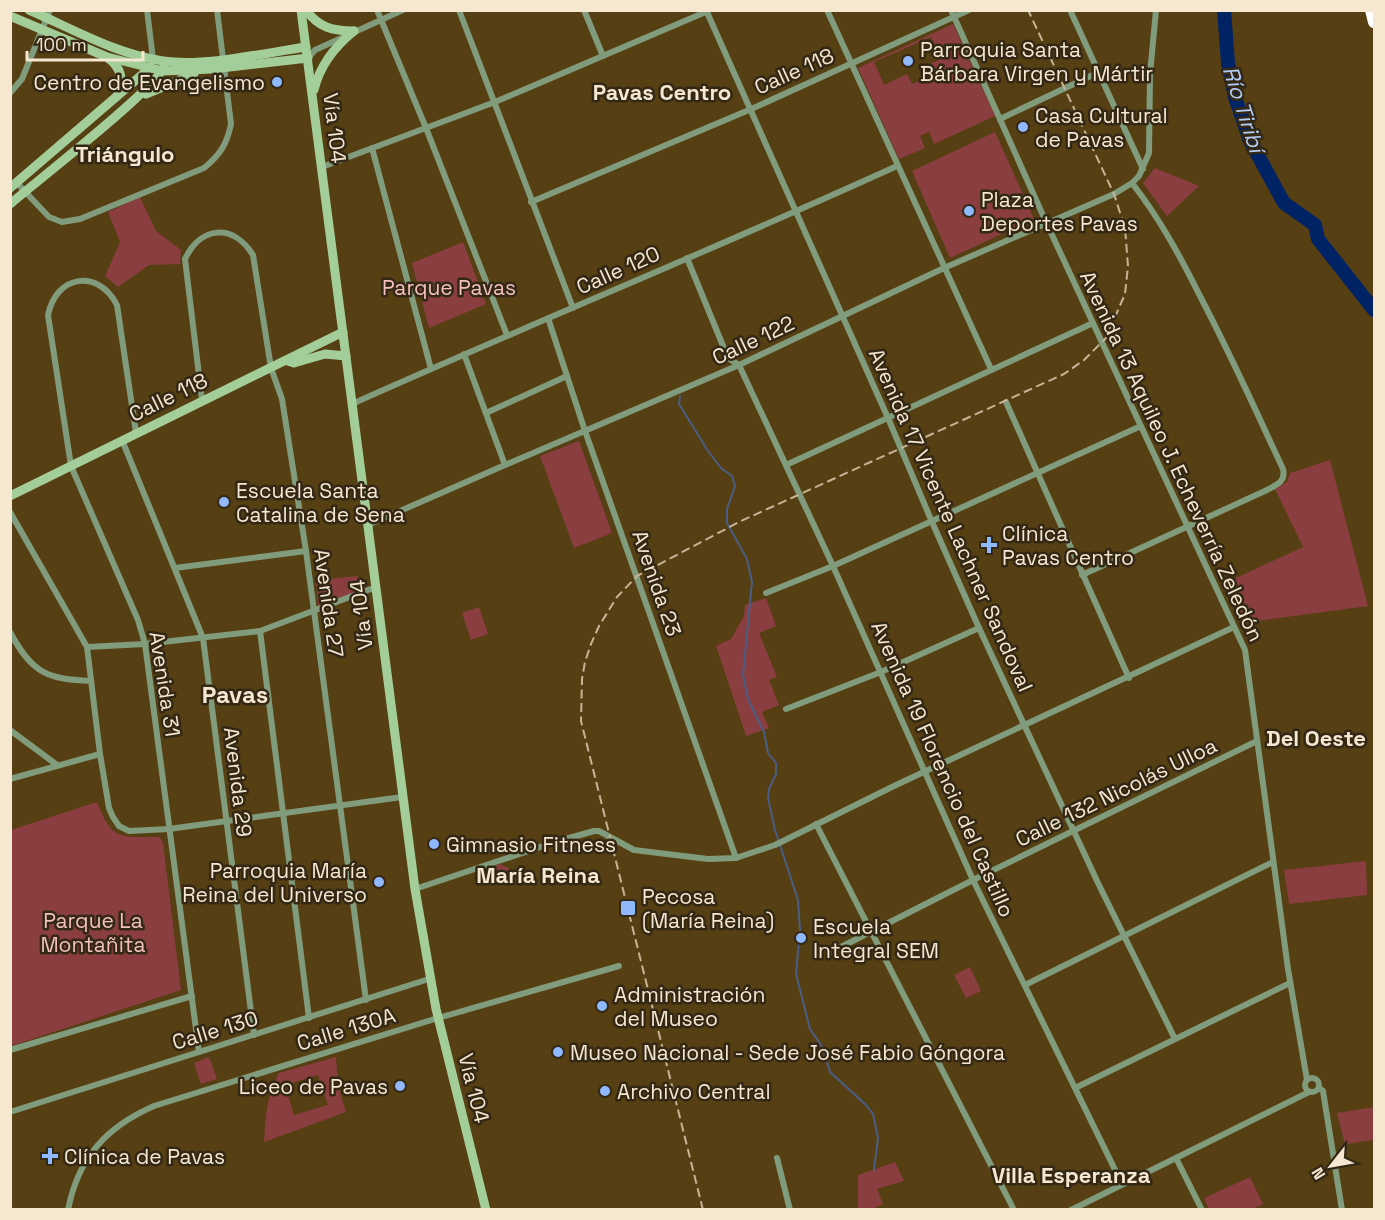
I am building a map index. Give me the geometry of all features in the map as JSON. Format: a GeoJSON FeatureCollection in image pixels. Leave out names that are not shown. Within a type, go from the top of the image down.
{"type":"FeatureCollection","features":[{"type":"Feature","properties":{"kind":"highway"},"geometry":{"type":"LineString","coordinates":[[1371,10],[1374,22]]}},
{"type":"Feature","properties":{"kind":"main road"},"geometry":{"type":"LineString","coordinates":[[29,10],[49,14],[111,47],[134,55],[165,61],[223,63],[308,58]]}},
{"type":"Feature","properties":{"kind":"main road","name":"Vía 104"},"geometry":{"type":"LineString","coordinates":[[301,10],[311,48],[308,58],[415,889],[429,979],[486,1209]]}},
{"type":"Feature","properties":{"kind":"main road"},"geometry":{"type":"LineString","coordinates":[[306,10],[317,24],[323,27],[354,31]]}},
{"type":"Feature","properties":{"kind":"main road"},"geometry":{"type":"LineString","coordinates":[[10,15],[106,57],[150,69],[163,71],[212,69]]}},
{"type":"Feature","properties":{"kind":"main road"},"geometry":{"type":"LineString","coordinates":[[313,96],[318,77],[327,59],[335,48],[354,31]]}},
{"type":"Feature","properties":{"kind":"main road"},"geometry":{"type":"LineString","coordinates":[[135,99],[172,81],[212,69],[223,63],[311,48]]}},
{"type":"Feature","properties":{"kind":"main road"},"geometry":{"type":"LineString","coordinates":[[106,57],[115,63],[120,71],[122,81],[115,100]]}},
{"type":"Feature","properties":{"kind":"main road"},"geometry":{"type":"LineString","coordinates":[[14,185],[150,69],[153,58]]}},
{"type":"Feature","properties":{"kind":"main road"},"geometry":{"type":"LineString","coordinates":[[10,204],[135,99],[163,71],[165,61]]}},
{"type":"Feature","properties":{"kind":"main road","name":"Calle 118"},"geometry":{"type":"LineString","coordinates":[[10,496],[343,332]]}},
{"type":"Feature","properties":{"kind":"main road"},"geometry":{"type":"LineString","coordinates":[[286,361],[294,363],[325,354],[346,356]]}},
{"type":"Feature","properties":{"kind":"street"},"geometry":{"type":"LineString","coordinates":[[147,10],[153,58]]}},
{"type":"Feature","properties":{"kind":"street"},"geometry":{"type":"LineString","coordinates":[[14,185],[49,218],[62,222],[80,219],[204,168],[217,158],[228,140],[231,124],[217,10]]}},
{"type":"Feature","properties":{"kind":"street"},"geometry":{"type":"LineString","coordinates":[[377,10],[507,335]]}},
{"type":"Feature","properties":{"kind":"street"},"geometry":{"type":"LineString","coordinates":[[311,48],[403,10]]}},
{"type":"Feature","properties":{"kind":"street"},"geometry":{"type":"LineString","coordinates":[[459,10],[573,308]]}},
{"type":"Feature","properties":{"kind":"street"},"geometry":{"type":"LineString","coordinates":[[584,10],[603,56]]}},
{"type":"Feature","properties":{"kind":"street"},"geometry":{"type":"LineString","coordinates":[[827,10],[991,369]]}},
{"type":"Feature","properties":{"kind":"street","name":"Calle 118"},"geometry":{"type":"LineString","coordinates":[[531,202],[852,65],[953,14],[969,10]]}},
{"type":"Feature","properties":{"kind":"street"},"geometry":{"type":"LineString","coordinates":[[1070,10],[1143,169]]}},
{"type":"Feature","properties":{"kind":"street"},"geometry":{"type":"LineString","coordinates":[[1143,169],[1149,153],[1150,74],[1156,10]]}},
{"type":"Feature","properties":{"kind":"street"},"geometry":{"type":"LineString","coordinates":[[322,167],[495,102],[707,11]]}},
{"type":"Feature","properties":{"kind":"street","name":"Avenida 17 Vicente Lachner Sandoval"},"geometry":{"type":"LineString","coordinates":[[707,11],[749,110],[888,417],[979,628],[1175,1039]]}},
{"type":"Feature","properties":{"kind":"street"},"geometry":{"type":"LineString","coordinates":[[10,93],[22,79],[49,14]]}},
{"type":"Feature","properties":{"kind":"street","name":"Avenida 13 Aquileo J. Echeverría Zeledón"},"geometry":{"type":"LineString","coordinates":[[953,14],[1046,222],[1245,650],[1290,983],[1307,1080]]}},
{"type":"Feature","properties":{"kind":"street"},"geometry":{"type":"LineString","coordinates":[[1000,120],[1099,72]]}},
{"type":"Feature","properties":{"kind":"street"},"geometry":{"type":"LineString","coordinates":[[372,148],[431,369]]}},
{"type":"Feature","properties":{"kind":"street","name":"Calle 120"},"geometry":{"type":"LineString","coordinates":[[352,404],[897,166]]}},
{"type":"Feature","properties":{"kind":"street","name":"Calle 122"},"geometry":{"type":"LineString","coordinates":[[368,525],[739,365],[944,268],[1114,194],[1132,183],[1143,169]]}},
{"type":"Feature","properties":{"kind":"street"},"geometry":{"type":"LineString","coordinates":[[1082,575],[1267,490],[1281,482],[1284,474],[1233,362],[1178,251],[1160,221],[1132,183]]}},
{"type":"Feature","properties":{"kind":"street","name":"Avenida 27"},"geometry":{"type":"LineString","coordinates":[[202,400],[185,259],[190,248],[206,234],[221,232],[233,234],[246,244],[253,255],[271,368],[282,399],[306,550],[366,1000]]}},
{"type":"Feature","properties":{"kind":"street","name":"Avenida 19 Florencio del Castillo"},"geometry":{"type":"LineString","coordinates":[[687,258],[728,358],[739,365],[786,465],[973,880],[1122,1184]]}},
{"type":"Feature","properties":{"kind":"street","name":"Avenida 31"},"geometry":{"type":"LineString","coordinates":[[136,433],[117,305],[112,294],[104,287],[83,281],[62,288],[54,296],[48,315],[71,466],[138,620],[145,644],[199,1052]]}},
{"type":"Feature","properties":{"kind":"street","name":"Avenida 23"},"geometry":{"type":"LineString","coordinates":[[548,318],[585,431],[736,858]]}},
{"type":"Feature","properties":{"kind":"street"},"geometry":{"type":"LineString","coordinates":[[786,465],[1093,323]]}},
{"type":"Feature","properties":{"kind":"street"},"geometry":{"type":"LineString","coordinates":[[464,354],[505,465]]}},
{"type":"Feature","properties":{"kind":"street"},"geometry":{"type":"LineString","coordinates":[[486,413],[567,376]]}},
{"type":"Feature","properties":{"kind":"street"},"geometry":{"type":"LineString","coordinates":[[1006,402],[1129,678]]}},
{"type":"Feature","properties":{"kind":"street"},"geometry":{"type":"LineString","coordinates":[[766,593],[932,522],[1141,426]]}},
{"type":"Feature","properties":{"kind":"street","name":"Avenida 29"},"geometry":{"type":"LineString","coordinates":[[122,440],[202,638],[254,1035]]}},
{"type":"Feature","properties":{"kind":"street"},"geometry":{"type":"LineString","coordinates":[[10,512],[87,647],[109,808],[119,826],[129,831],[170,828],[402,797]]}},
{"type":"Feature","properties":{"kind":"street"},"geometry":{"type":"LineString","coordinates":[[175,568],[306,550]]}},
{"type":"Feature","properties":{"kind":"street"},"geometry":{"type":"LineString","coordinates":[[87,647],[145,644],[260,631],[376,587]]}},
{"type":"Feature","properties":{"kind":"street"},"geometry":{"type":"LineString","coordinates":[[415,889],[594,831],[599,831],[634,850],[708,859],[736,858],[775,845],[1024,724],[1129,678],[1234,627]]}},
{"type":"Feature","properties":{"kind":"street"},"geometry":{"type":"LineString","coordinates":[[786,709],[881,672],[979,628]]}},
{"type":"Feature","properties":{"kind":"street"},"geometry":{"type":"LineString","coordinates":[[260,631],[309,1018]]}},
{"type":"Feature","properties":{"kind":"street"},"geometry":{"type":"LineString","coordinates":[[10,632],[19,649],[31,663],[46,674],[64,680],[91,681]]}},
{"type":"Feature","properties":{"kind":"street"},"geometry":{"type":"LineString","coordinates":[[10,730],[57,765]]}},
{"type":"Feature","properties":{"kind":"street","name":"Calle 132 Nicolás Ulloa"},"geometry":{"type":"LineString","coordinates":[[828,953],[1257,741]]}},
{"type":"Feature","properties":{"kind":"street"},"geometry":{"type":"LineString","coordinates":[[10,779],[100,754]]}},
{"type":"Feature","properties":{"kind":"street"},"geometry":{"type":"LineString","coordinates":[[816,824],[1014,1209]]}},
{"type":"Feature","properties":{"kind":"street"},"geometry":{"type":"LineString","coordinates":[[1025,985],[1273,862]]}},
{"type":"Feature","properties":{"kind":"street","name":"Calle 130A"},"geometry":{"type":"LineString","coordinates":[[68,1209],[79,1173],[95,1147],[119,1124],[154,1106],[438,1018],[620,966]]}},
{"type":"Feature","properties":{"kind":"street","name":"Calle 130"},"geometry":{"type":"LineString","coordinates":[[10,1112],[429,979]]}},
{"type":"Feature","properties":{"kind":"street"},"geometry":{"type":"LineString","coordinates":[[1075,1088],[1290,983]]}},
{"type":"Feature","properties":{"kind":"street"},"geometry":{"type":"LineString","coordinates":[[10,1050],[192,996]]}},
{"type":"Feature","properties":{"kind":"street"},"geometry":{"type":"LineString","coordinates":[[1309,1092],[1305,1087],[1307,1080],[1316,1079],[1319,1088],[1323,1091],[1342,1209]]}},
{"type":"Feature","properties":{"kind":"street"},"geometry":{"type":"LineString","coordinates":[[1071,1209],[1309,1092],[1316,1092],[1319,1088]]}},
{"type":"Feature","properties":{"kind":"street"},"geometry":{"type":"LineString","coordinates":[[777,1158],[790,1209]]}},
{"type":"Feature","properties":{"kind":"street"},"geometry":{"type":"LineString","coordinates":[[1176,1158],[1202,1209]]}},
{"type":"Feature","properties":{"kind":"green space"},"geometry":{"type":"Polygon","coordinates":[[[953,24],[995,116],[934,144],[929,132],[920,136],[925,148],[899,159],[858,68],[953,24]],[[931,37],[874,62],[884,85],[907,74],[912,84],[928,77],[924,67],[941,59],[931,37]]]}},
{"type":"Feature","properties":{"kind":"green space","name":"Plaza Deportes Pavas"},"geometry":{"type":"Polygon","coordinates":[[[995,132],[1034,219],[950,258],[912,171],[995,132]]]}},
{"type":"Feature","properties":{"kind":"green space"},"geometry":{"type":"Polygon","coordinates":[[[1155,168],[1199,186],[1167,216],[1143,183],[1155,168]]]}},
{"type":"Feature","properties":{"kind":"green space"},"geometry":{"type":"Polygon","coordinates":[[[140,197],[156,231],[181,250],[180,264],[149,265],[118,287],[105,276],[120,242],[108,212],[140,197]]]}},
{"type":"Feature","properties":{"kind":"green space","name":"Parque Pavas"},"geometry":{"type":"Polygon","coordinates":[[[463,242],[486,304],[429,328],[412,263],[463,242]]]}},
{"type":"Feature","properties":{"kind":"green space"},"geometry":{"type":"Polygon","coordinates":[[[579,441],[612,533],[574,548],[540,456],[579,441]]]}},
{"type":"Feature","properties":{"kind":"green space"},"geometry":{"type":"Polygon","coordinates":[[[1330,460],[1368,606],[1243,623],[1225,583],[1303,547],[1275,489],[1287,482],[1290,473],[1330,460]]]}},
{"type":"Feature","properties":{"kind":"green space"},"geometry":{"type":"Polygon","coordinates":[[[358,576],[361,590],[318,606],[316,580],[358,576]]]}},
{"type":"Feature","properties":{"kind":"green space"},"geometry":{"type":"Polygon","coordinates":[[[766,598],[776,626],[759,633],[777,677],[769,680],[779,705],[762,712],[769,728],[746,736],[716,646],[731,639],[744,616],[745,605],[766,598]]]}},
{"type":"Feature","properties":{"kind":"green space"},"geometry":{"type":"Polygon","coordinates":[[[479,607],[488,634],[471,640],[462,613],[479,607]]]}},
{"type":"Feature","properties":{"kind":"green space","name":"Parque La Montañita"},"geometry":{"type":"Polygon","coordinates":[[[97,802],[108,824],[119,834],[135,837],[160,837],[163,843],[181,990],[11,1046],[11,830],[97,802]]]}},
{"type":"Feature","properties":{"kind":"green space"},"geometry":{"type":"Polygon","coordinates":[[[1366,861],[1367,895],[1289,904],[1284,870],[1366,861]]]}},
{"type":"Feature","properties":{"kind":"green space"},"geometry":{"type":"Polygon","coordinates":[[[500,864],[510,869],[511,879],[491,882],[489,868],[500,864]]]}},
{"type":"Feature","properties":{"kind":"green space"},"geometry":{"type":"Polygon","coordinates":[[[970,967],[981,991],[966,998],[954,975],[970,967]]]}},
{"type":"Feature","properties":{"kind":"green space"},"geometry":{"type":"Polygon","coordinates":[[[209,1057],[217,1079],[201,1084],[194,1063],[209,1057]]]}},
{"type":"Feature","properties":{"kind":"green space"},"geometry":{"type":"Polygon","coordinates":[[[336,1057],[338,1086],[346,1112],[264,1142],[269,1099],[279,1073],[336,1057]],[[318,1075],[285,1085],[294,1115],[328,1105],[318,1075]]]}},
{"type":"Feature","properties":{"kind":"green space"},"geometry":{"type":"Polygon","coordinates":[[[1374,1107],[1374,1140],[1345,1144],[1337,1113],[1374,1107]]]}},
{"type":"Feature","properties":{"kind":"green space"},"geometry":{"type":"Polygon","coordinates":[[[895,1162],[904,1181],[877,1189],[883,1204],[873,1209],[858,1209],[858,1175],[895,1162]]]}},
{"type":"Feature","properties":{"kind":"green space"},"geometry":{"type":"Polygon","coordinates":[[[1250,1177],[1263,1204],[1252,1209],[1209,1209],[1204,1198],[1250,1177]]]}},
{"type":"Feature","properties":{"kind":"waterway","name":"Río Tiribí"},"geometry":{"type":"LineString","coordinates":[[1224,10],[1228,63],[1235,97],[1250,141],[1284,203],[1315,225],[1318,239],[1374,310]]}},
{"type":"Feature","properties":{"kind":"waterway"},"geometry":{"type":"LineString","coordinates":[[680,396],[679,404],[708,451],[721,468],[732,476],[735,486],[727,509],[727,523],[747,559],[752,582],[743,675],[748,699],[764,732],[768,753],[776,763],[776,774],[769,789],[768,798],[775,830],[798,900],[800,930],[796,974],[810,1029],[823,1048],[830,1072],[873,1114],[878,1138],[874,1170]]}},
{"type":"Feature","properties":{"kind":"railway"},"geometry":{"type":"LineString","coordinates":[[703,1210],[581,721],[582,679],[585,662],[599,626],[617,597],[637,576],[741,521],[1064,374],[1084,360],[1106,338],[1125,294],[1128,266],[1125,228],[1114,194],[1028,10]]}},
{"type":"Feature","properties":{"kind":"place","name":"Parroquia Santa Bárbara Virgen y Mártir"},"geometry":{"type":"Point","coordinates":[908,61]}},
{"type":"Feature","properties":{"kind":"place","name":"Centro de Evangelismo"},"geometry":{"type":"Point","coordinates":[277,82]}},
{"type":"Feature","properties":{"kind":"place","name":"Casa Cultural de Pavas"},"geometry":{"type":"Point","coordinates":[1023,127]}},
{"type":"Feature","properties":{"kind":"place","name":"Plaza Deportes Pavas"},"geometry":{"type":"Point","coordinates":[969,211]}},
{"type":"Feature","properties":{"kind":"place","name":"Escuela Santa Catalina de Sena"},"geometry":{"type":"Point","coordinates":[224,502]}},
{"type":"Feature","properties":{"kind":"place","name":"Clínica Pavas Centro"},"geometry":{"type":"Point","coordinates":[989,545]}},
{"type":"Feature","properties":{"kind":"place","name":"Gimnasio Fitness"},"geometry":{"type":"Point","coordinates":[434,844]}},
{"type":"Feature","properties":{"kind":"place","name":"Parroquia María Reina del Universo"},"geometry":{"type":"Point","coordinates":[379,882]}},
{"type":"Feature","properties":{"kind":"place","name":"Pecosa (María Reina)"},"geometry":{"type":"Point","coordinates":[628,908]}},
{"type":"Feature","properties":{"kind":"place","name":"Escuela Integral SEM"},"geometry":{"type":"Point","coordinates":[801,938]}},
{"type":"Feature","properties":{"kind":"place","name":"Administración del Museo"},"geometry":{"type":"Point","coordinates":[602,1006]}},
{"type":"Feature","properties":{"kind":"place","name":"Museo Nacional - Sede José Fabio Góngora"},"geometry":{"type":"Point","coordinates":[558,1052]}},
{"type":"Feature","properties":{"kind":"place","name":"Liceo de Pavas"},"geometry":{"type":"Point","coordinates":[400,1086]}},
{"type":"Feature","properties":{"kind":"place","name":"Archivo Central"},"geometry":{"type":"Point","coordinates":[605,1091]}},
{"type":"Feature","properties":{"kind":"place","name":"Clínica de Pavas"},"geometry":{"type":"Point","coordinates":[50,1156]}},
{"type":"Feature","properties":{"kind":"district","name":"Pavas Centro"},"geometry":{"type":"Point","coordinates":[662,92]}},
{"type":"Feature","properties":{"kind":"district","name":"Triángulo"},"geometry":{"type":"Point","coordinates":[125,154]}},
{"type":"Feature","properties":{"kind":"district","name":"Pavas"},"geometry":{"type":"Point","coordinates":[235,694]}},
{"type":"Feature","properties":{"kind":"district","name":"Del Oeste"},"geometry":{"type":"Point","coordinates":[1316,738]}},
{"type":"Feature","properties":{"kind":"district","name":"María Reina"},"geometry":{"type":"Point","coordinates":[538,875]}},
{"type":"Feature","properties":{"kind":"district","name":"Villa Esperanza"},"geometry":{"type":"Point","coordinates":[1071,1175]}}]}
